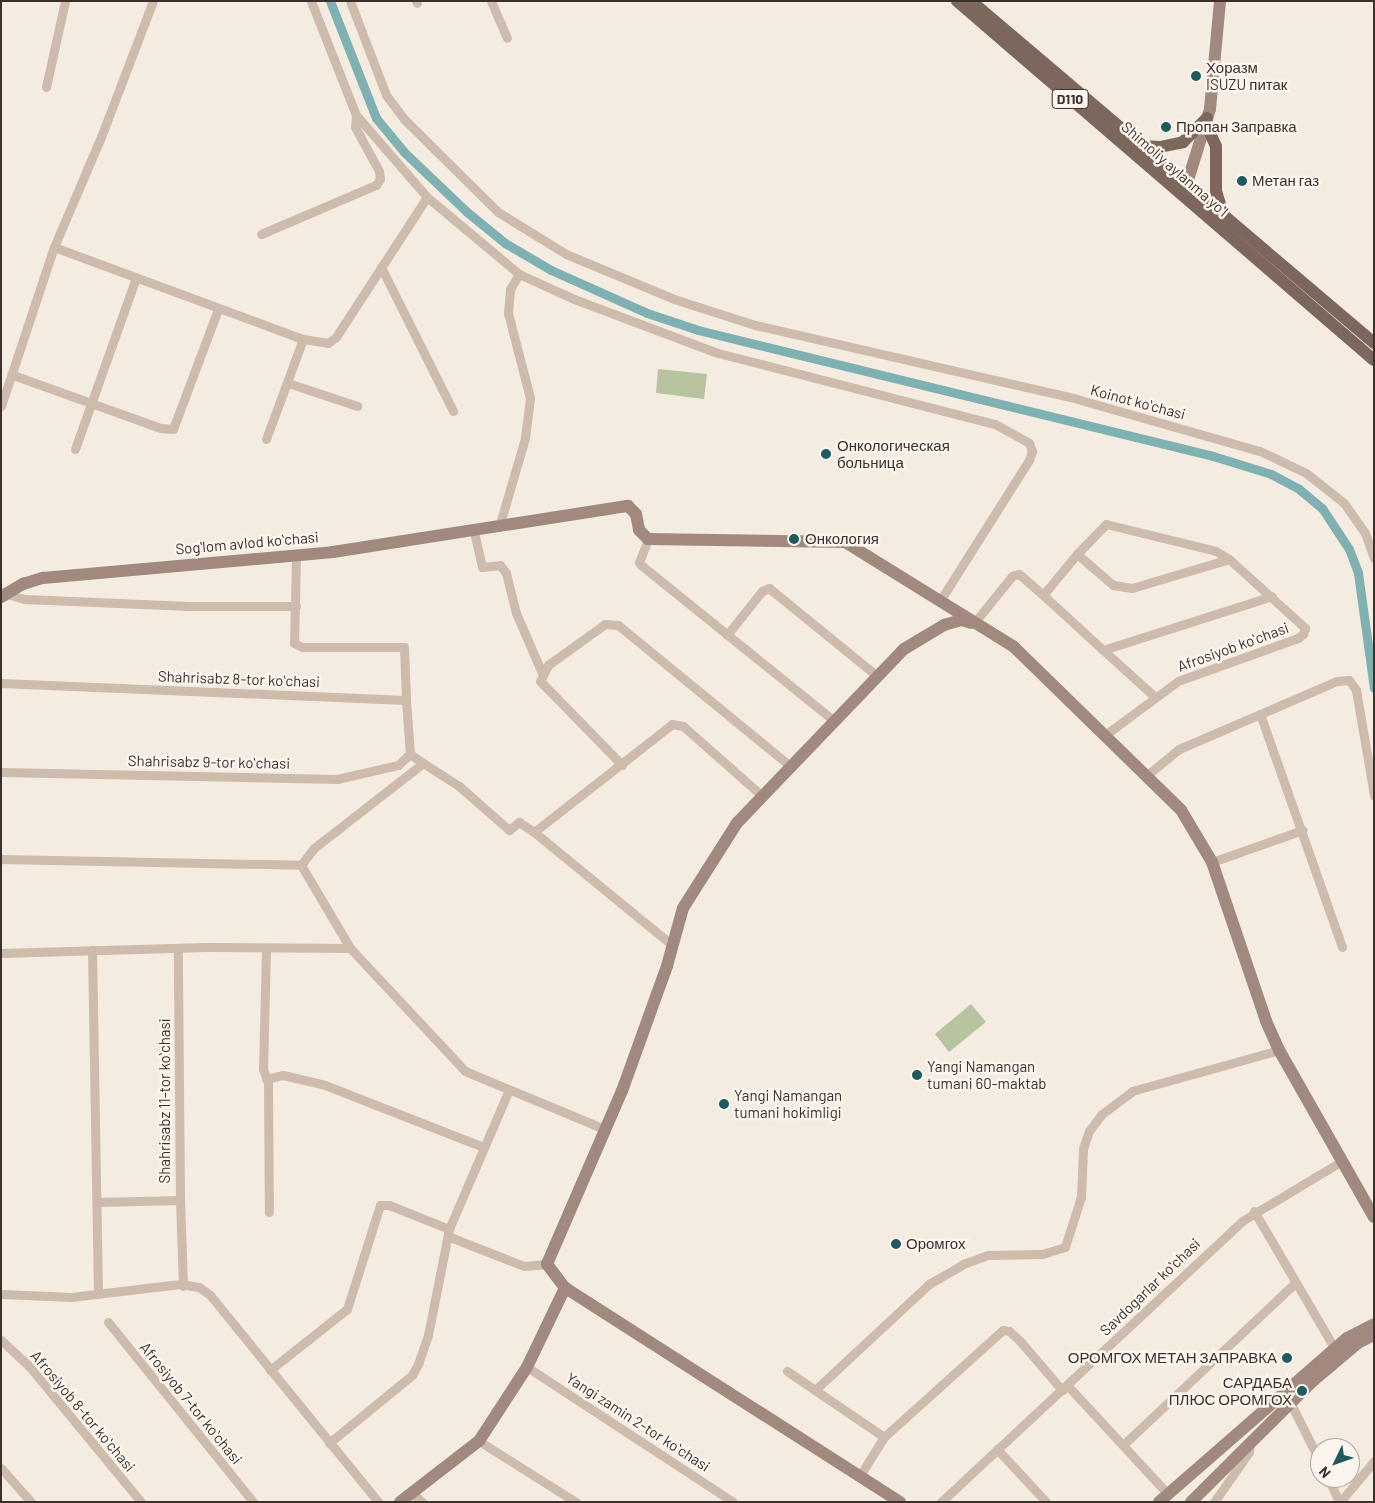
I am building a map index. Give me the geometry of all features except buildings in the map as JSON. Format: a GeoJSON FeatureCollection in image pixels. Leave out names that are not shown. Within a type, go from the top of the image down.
{"type":"FeatureCollection","features":[{"type":"Feature","properties":{"kind":"main road","name":"Shimoliy aylanma yoʻl"},"geometry":{"type":"LineString","coordinates":[[957,1],[1182,198],[1374,360]]}},
{"type":"Feature","properties":{"kind":"main road","name":"Shimoliy aylanma yoʻl"},"geometry":{"type":"LineString","coordinates":[[971,1],[1374,343]]}},
{"type":"Feature","properties":{"kind":"main road"},"geometry":{"type":"LineString","coordinates":[[1140,146],[1160,147],[1183,142],[1207,121],[1216,146],[1216,191],[1224,217]]}},
{"type":"Feature","properties":{"kind":"street"},"geometry":{"type":"LineString","coordinates":[[46,87],[65,1]]}},
{"type":"Feature","properties":{"kind":"street"},"geometry":{"type":"LineString","coordinates":[[1,406],[13,375],[54,247],[105,128],[153,1]]}},
{"type":"Feature","properties":{"kind":"street"},"geometry":{"type":"LineString","coordinates":[[311,1],[356,115],[427,197],[519,274],[582,302],[718,353],[988,422],[1029,444],[1032,450],[1029,460],[940,601]]}},
{"type":"Feature","properties":{"kind":"street","name":"Koinot koʻchasi"},"geometry":{"type":"LineString","coordinates":[[350,1],[386,95],[430,147],[477,194],[524,230],[566,254],[674,299],[755,325],[1077,399],[1280,459],[1306,473],[1344,503],[1365,532],[1374,558]]}},
{"type":"Feature","properties":{"kind":"street"},"geometry":{"type":"LineString","coordinates":[[491,1],[507,38]]}},
{"type":"Feature","properties":{"kind":"street"},"geometry":{"type":"LineString","coordinates":[[1182,198],[1207,121],[1220,1]]}},
{"type":"Feature","properties":{"kind":"street"},"geometry":{"type":"LineString","coordinates":[[260,234],[376,185],[380,179],[379,171],[355,127],[356,115]]}},
{"type":"Feature","properties":{"kind":"street"},"geometry":{"type":"LineString","coordinates":[[54,247],[218,309],[303,339],[322,343],[333,341],[427,197]]}},
{"type":"Feature","properties":{"kind":"street"},"geometry":{"type":"LineString","coordinates":[[381,267],[453,411]]}},
{"type":"Feature","properties":{"kind":"street"},"geometry":{"type":"LineString","coordinates":[[499,527],[525,438],[530,398],[508,313],[510,289],[519,274]]}},
{"type":"Feature","properties":{"kind":"street"},"geometry":{"type":"LineString","coordinates":[[76,449],[136,278]]}},
{"type":"Feature","properties":{"kind":"street"},"geometry":{"type":"LineString","coordinates":[[13,375],[167,430],[173,429],[218,309]]}},
{"type":"Feature","properties":{"kind":"street"},"geometry":{"type":"LineString","coordinates":[[266,439],[303,339]]}},
{"type":"Feature","properties":{"kind":"street"},"geometry":{"type":"LineString","coordinates":[[288,383],[357,406]]}},
{"type":"Feature","properties":{"kind":"street","name":"Sogʻlom avlod koʻchasi"},"geometry":{"type":"LineString","coordinates":[[4,596],[23,584],[43,578],[296,557],[474,532],[628,506],[636,514],[640,530],[648,539]]}},
{"type":"Feature","properties":{"kind":"street","name":"Afrosiyob koʻchasi"},"geometry":{"type":"LineString","coordinates":[[1043,595],[1077,554],[1106,524],[1216,551],[1229,559],[1304,625],[1304,634],[1193,674],[1155,697],[1105,735]]}},
{"type":"Feature","properties":{"kind":"street"},"geometry":{"type":"LineString","coordinates":[[474,532],[482,566],[500,565],[506,573],[516,613],[542,673]]}},
{"type":"Feature","properties":{"kind":"street"},"geometry":{"type":"LineString","coordinates":[[834,721],[641,566],[640,562],[648,539],[845,542],[974,623],[998,635],[1018,651],[1181,810],[1212,862],[1266,1021],[1279,1050],[1374,1217]]}},
{"type":"Feature","properties":{"kind":"street"},"geometry":{"type":"LineString","coordinates":[[1077,554],[1114,585],[1132,588],[1229,559]]}},
{"type":"Feature","properties":{"kind":"street"},"geometry":{"type":"LineString","coordinates":[[296,557],[296,606],[293,640],[297,646],[404,647],[410,754],[459,786],[509,830],[519,822],[534,832],[672,945]]}},
{"type":"Feature","properties":{"kind":"street"},"geometry":{"type":"LineString","coordinates":[[974,623],[1015,574],[1022,576],[1155,697]]}},
{"type":"Feature","properties":{"kind":"street"},"geometry":{"type":"LineString","coordinates":[[727,635],[762,591],[769,588],[877,676]]}},
{"type":"Feature","properties":{"kind":"street"},"geometry":{"type":"LineString","coordinates":[[4,596],[24,599],[189,606],[296,606]]}},
{"type":"Feature","properties":{"kind":"street"},"geometry":{"type":"LineString","coordinates":[[1103,650],[1272,596]]}},
{"type":"Feature","properties":{"kind":"street"},"geometry":{"type":"LineString","coordinates":[[547,1264],[632,1066],[667,966],[683,908],[736,822],[904,649],[944,625],[962,620],[974,623]]}},
{"type":"Feature","properties":{"kind":"street"},"geometry":{"type":"LineString","coordinates":[[622,765],[545,689],[540,681],[542,673],[605,624],[618,625],[790,766]]}},
{"type":"Feature","properties":{"kind":"street"},"geometry":{"type":"LineString","coordinates":[[1146,776],[1172,753],[1337,681],[1352,682],[1356,690],[1374,795]]}},
{"type":"Feature","properties":{"kind":"street","name":"Shahrisabz 8-tor koʻchasi"},"geometry":{"type":"LineString","coordinates":[[1,683],[406,700]]}},
{"type":"Feature","properties":{"kind":"street"},"geometry":{"type":"LineString","coordinates":[[1260,714],[1303,830],[1342,947]]}},
{"type":"Feature","properties":{"kind":"street"},"geometry":{"type":"LineString","coordinates":[[534,832],[622,765],[668,726],[677,723],[762,796]]}},
{"type":"Feature","properties":{"kind":"street","name":"Shahrisabz 9-tor koʻchasi"},"geometry":{"type":"LineString","coordinates":[[1,772],[337,779],[398,765],[410,754]]}},
{"type":"Feature","properties":{"kind":"street"},"geometry":{"type":"LineString","coordinates":[[301,865],[314,848],[423,763]]}},
{"type":"Feature","properties":{"kind":"street"},"geometry":{"type":"LineString","coordinates":[[1212,862],[1303,830]]}},
{"type":"Feature","properties":{"kind":"street"},"geometry":{"type":"LineString","coordinates":[[1,858],[301,865]]}},
{"type":"Feature","properties":{"kind":"street"},"geometry":{"type":"LineString","coordinates":[[301,865],[350,948],[465,1071],[604,1129]]}},
{"type":"Feature","properties":{"kind":"street"},"geometry":{"type":"LineString","coordinates":[[1,953],[92,950],[350,948]]}},
{"type":"Feature","properties":{"kind":"street","name":"Shahrisabz 11-tor koʻchasi"},"geometry":{"type":"LineString","coordinates":[[97,1202],[180,1200],[178,949]]}},
{"type":"Feature","properties":{"kind":"street"},"geometry":{"type":"LineString","coordinates":[[266,949],[263,1069],[266,1079],[269,1212]]}},
{"type":"Feature","properties":{"kind":"street"},"geometry":{"type":"LineString","coordinates":[[92,950],[98,1294]]}},
{"type":"Feature","properties":{"kind":"street"},"geometry":{"type":"LineString","coordinates":[[815,1390],[928,1284],[963,1264],[988,1255],[1042,1254],[1065,1247],[1081,1197],[1083,1149],[1089,1131],[1102,1114],[1132,1091],[1279,1050]]}},
{"type":"Feature","properties":{"kind":"street"},"geometry":{"type":"LineString","coordinates":[[266,1079],[283,1075],[325,1085],[483,1147]]}},
{"type":"Feature","properties":{"kind":"street"},"geometry":{"type":"LineString","coordinates":[[329,1443],[412,1376],[428,1335],[449,1233],[483,1147],[509,1090]]}},
{"type":"Feature","properties":{"kind":"street","name":"Savdogarlar koʻchasi"},"geometry":{"type":"LineString","coordinates":[[941,1502],[1220,1240],[1254,1211],[1342,1161]]}},
{"type":"Feature","properties":{"kind":"street"},"geometry":{"type":"LineString","coordinates":[[180,1200],[183,1286]]}},
{"type":"Feature","properties":{"kind":"street"},"geometry":{"type":"LineString","coordinates":[[270,1370],[347,1309],[380,1205],[389,1205],[524,1266],[547,1264]]}},
{"type":"Feature","properties":{"kind":"street"},"geometry":{"type":"LineString","coordinates":[[1254,1211],[1335,1349]]}},
{"type":"Feature","properties":{"kind":"street"},"geometry":{"type":"LineString","coordinates":[[547,1264],[565,1288],[900,1502]]}},
{"type":"Feature","properties":{"kind":"street"},"geometry":{"type":"LineString","coordinates":[[1123,1446],[1295,1283]]}},
{"type":"Feature","properties":{"kind":"street"},"geometry":{"type":"LineString","coordinates":[[1,1294],[71,1297],[183,1286],[199,1287],[210,1295],[378,1502]]}},
{"type":"Feature","properties":{"kind":"street"},"geometry":{"type":"LineString","coordinates":[[400,1502],[479,1441],[527,1367],[565,1288]]}},
{"type":"Feature","properties":{"kind":"street","name":"Afrosiyob 7-tor koʻchasi"},"geometry":{"type":"LineString","coordinates":[[108,1322],[253,1502]]}},
{"type":"Feature","properties":{"kind":"street"},"geometry":{"type":"LineString","coordinates":[[1191,1502],[1250,1442],[1288,1398],[1335,1349],[1374,1324]]}},
{"type":"Feature","properties":{"kind":"street"},"geometry":{"type":"LineString","coordinates":[[859,1477],[884,1437],[1003,1330],[1009,1331],[1020,1341],[1064,1388],[1123,1446],[1163,1498],[1358,1343],[1374,1335]]}},
{"type":"Feature","properties":{"kind":"street","name":"Afrosiyob 8-tor koʻchasi"},"geometry":{"type":"LineString","coordinates":[[1,1340],[29,1366],[141,1502]]}},
{"type":"Feature","properties":{"kind":"street","name":"Yangi zamin 2-tor koʻchasi"},"geometry":{"type":"LineString","coordinates":[[527,1367],[733,1502]]}},
{"type":"Feature","properties":{"kind":"street"},"geometry":{"type":"LineString","coordinates":[[787,1371],[884,1437]]}},
{"type":"Feature","properties":{"kind":"street"},"geometry":{"type":"LineString","coordinates":[[1288,1398],[1310,1442]]}},
{"type":"Feature","properties":{"kind":"street"},"geometry":{"type":"LineString","coordinates":[[479,1441],[576,1502]]}},
{"type":"Feature","properties":{"kind":"street"},"geometry":{"type":"LineString","coordinates":[[1214,1502],[1249,1452],[1250,1442]]}},
{"type":"Feature","properties":{"kind":"street"},"geometry":{"type":"LineString","coordinates":[[997,1449],[1046,1502]]}},
{"type":"Feature","properties":{"kind":"street"},"geometry":{"type":"LineString","coordinates":[[1333,1488],[1340,1502],[1374,1462]]}},
{"type":"Feature","properties":{"kind":"street"},"geometry":{"type":"LineString","coordinates":[[1,1468],[31,1502]]}},
{"type":"Feature","properties":{"kind":"street"},"geometry":{"type":"LineString","coordinates":[[411,1492],[422,1502]]}},
{"type":"Feature","properties":{"kind":"green space"},"geometry":{"type":"Polygon","coordinates":[[[658,369],[707,374],[704,399],[656,393],[658,369]]]}},
{"type":"Feature","properties":{"kind":"green space"},"geometry":{"type":"Polygon","coordinates":[[[971,1004],[986,1022],[949,1052],[935,1034],[971,1004]]]}},
{"type":"Feature","properties":{"kind":"waterway"},"geometry":{"type":"LineString","coordinates":[[330,1],[376,118],[404,152],[467,212],[505,243],[551,270],[647,313],[698,330],[1213,456],[1271,474],[1299,489],[1322,508],[1349,549],[1358,573],[1374,688]]}},
{"type":"Feature","properties":{"kind":"place","name":"Хоразм ISUZU питак"},"geometry":{"type":"Point","coordinates":[1196,76]}},
{"type":"Feature","properties":{"kind":"place","name":"Пропан Заправка"},"geometry":{"type":"Point","coordinates":[1166,127]}},
{"type":"Feature","properties":{"kind":"place","name":"Метан газ"},"geometry":{"type":"Point","coordinates":[1242,181]}},
{"type":"Feature","properties":{"kind":"place","name":"Онкологическая больница"},"geometry":{"type":"Point","coordinates":[826,454]}},
{"type":"Feature","properties":{"kind":"place","name":"Онкология"},"geometry":{"type":"Point","coordinates":[794,539]}},
{"type":"Feature","properties":{"kind":"place","name":"Yangi Namangan tumani 60-maktab"},"geometry":{"type":"Point","coordinates":[917,1075]}},
{"type":"Feature","properties":{"kind":"place","name":"Yangi Namangan tumani hokimligi"},"geometry":{"type":"Point","coordinates":[724,1104]}},
{"type":"Feature","properties":{"kind":"place","name":"Оромгох"},"geometry":{"type":"Point","coordinates":[896,1244]}},
{"type":"Feature","properties":{"kind":"place","name":"ОРОМГОХ МЕТАН ЗАПРАВКА"},"geometry":{"type":"Point","coordinates":[1287,1358]}},
{"type":"Feature","properties":{"kind":"place","name":"САРДАБА ПЛЮС ОРОМГОХ"},"geometry":{"type":"Point","coordinates":[1302,1391]}}]}
